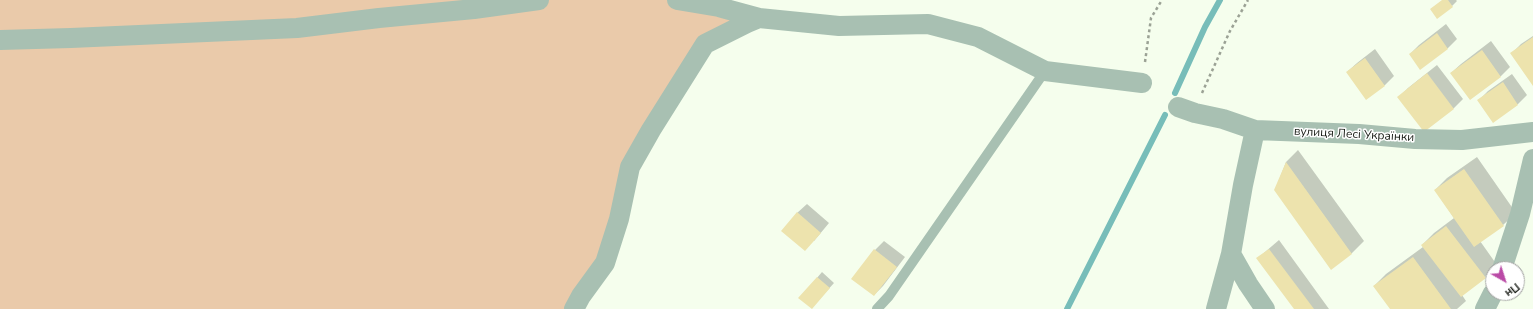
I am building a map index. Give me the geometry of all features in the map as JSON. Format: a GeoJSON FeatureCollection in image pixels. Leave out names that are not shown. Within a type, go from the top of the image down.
{"type":"FeatureCollection","features":[{"type":"Feature","properties":{"kind":"street"},"geometry":{"type":"LineString","coordinates":[[0,40],[87,38],[297,28],[474,9],[539,0]]}},
{"type":"Feature","properties":{"kind":"street"},"geometry":{"type":"LineString","coordinates":[[677,0],[719,7],[759,18],[839,26],[928,24],[978,37],[1045,71],[1142,83]]}},
{"type":"Feature","properties":{"kind":"street"},"geometry":{"type":"LineString","coordinates":[[574,309],[581,296],[605,263],[619,219],[630,167],[651,130],[705,44],[759,18]]}},
{"type":"Feature","properties":{"kind":"street","name":"вулиця Лесі Українки"},"geometry":{"type":"LineString","coordinates":[[1187,110],[1223,119],[1255,130],[1359,134],[1415,139],[1462,140],[1533,132]]}},
{"type":"Feature","properties":{"kind":"street"},"geometry":{"type":"LineString","coordinates":[[1216,309],[1231,254],[1242,185],[1255,130]]}},
{"type":"Feature","properties":{"kind":"street"},"geometry":{"type":"LineString","coordinates":[[1505,261],[1520,214],[1533,159]]}},
{"type":"Feature","properties":{"kind":"street"},"geometry":{"type":"LineString","coordinates":[[1231,254],[1248,284],[1265,309]]}},
{"type":"Feature","properties":{"kind":"lane"},"geometry":{"type":"LineString","coordinates":[[877,309],[889,296],[1045,71]]}},
{"type":"Feature","properties":{"kind":"path"},"geometry":{"type":"LineString","coordinates":[[1142,83],[1151,18],[1162,0]]}},
{"type":"Feature","properties":{"kind":"path"},"geometry":{"type":"LineString","coordinates":[[1187,110],[1198,101],[1230,31],[1248,0]]}},
{"type":"Feature","properties":{"kind":"shaded area"},"geometry":{"type":"Polygon","coordinates":[[[0,0],[677,0],[759,18],[705,44],[651,130],[619,219],[574,309],[0,309],[0,0]]]}},
{"type":"Feature","properties":{"kind":"building"},"geometry":{"type":"Polygon","coordinates":[[[1442,0],[1448,0],[1453,7],[1437,19],[1430,9],[1442,0]]]}},
{"type":"Feature","properties":{"kind":"building"},"geometry":{"type":"Polygon","coordinates":[[[1437,33],[1448,49],[1420,70],[1409,54],[1437,33]]]}},
{"type":"Feature","properties":{"kind":"building"},"geometry":{"type":"Polygon","coordinates":[[[1533,37],[1533,86],[1510,53],[1533,37]]]}},
{"type":"Feature","properties":{"kind":"building"},"geometry":{"type":"Polygon","coordinates":[[[1482,50],[1501,77],[1470,100],[1450,73],[1482,50]]]}},
{"type":"Feature","properties":{"kind":"building"},"geometry":{"type":"Polygon","coordinates":[[[1365,58],[1385,86],[1366,100],[1346,72],[1365,58]]]}},
{"type":"Feature","properties":{"kind":"building"},"geometry":{"type":"Polygon","coordinates":[[[1427,73],[1454,109],[1424,132],[1397,97],[1427,73]]]}},
{"type":"Feature","properties":{"kind":"building"},"geometry":{"type":"Polygon","coordinates":[[[1503,82],[1518,105],[1493,123],[1477,100],[1503,82]]]}},
{"type":"Feature","properties":{"kind":"building"},"geometry":{"type":"Polygon","coordinates":[[[1286,162],[1352,254],[1331,270],[1274,190],[1286,162]]]}},
{"type":"Feature","properties":{"kind":"building"},"geometry":{"type":"Polygon","coordinates":[[[1464,169],[1504,226],[1474,247],[1434,190],[1464,169]]]}},
{"type":"Feature","properties":{"kind":"building"},"geometry":{"type":"Polygon","coordinates":[[[797,212],[821,233],[805,251],[781,231],[797,212]]]}},
{"type":"Feature","properties":{"kind":"building"},"geometry":{"type":"Polygon","coordinates":[[[1446,226],[1485,277],[1485,279],[1461,297],[1421,245],[1446,226]]]}},
{"type":"Feature","properties":{"kind":"building"},"geometry":{"type":"Polygon","coordinates":[[[874,249],[897,267],[874,296],[851,279],[874,249]]]}},
{"type":"Feature","properties":{"kind":"building"},"geometry":{"type":"Polygon","coordinates":[[[1269,249],[1314,309],[1294,309],[1256,258],[1269,249]]]}},
{"type":"Feature","properties":{"kind":"building"},"geometry":{"type":"Polygon","coordinates":[[[1413,257],[1451,309],[1390,309],[1373,286],[1413,257]]]}},
{"type":"Feature","properties":{"kind":"building"},"geometry":{"type":"Polygon","coordinates":[[[817,277],[830,288],[812,309],[798,298],[817,277]]]}},
{"type":"Feature","properties":{"kind":"waterway"},"geometry":{"type":"LineString","coordinates":[[1175,93],[1205,27],[1220,0]]}},
{"type":"Feature","properties":{"kind":"waterway"},"geometry":{"type":"LineString","coordinates":[[1067,309],[1165,115]]}}]}
